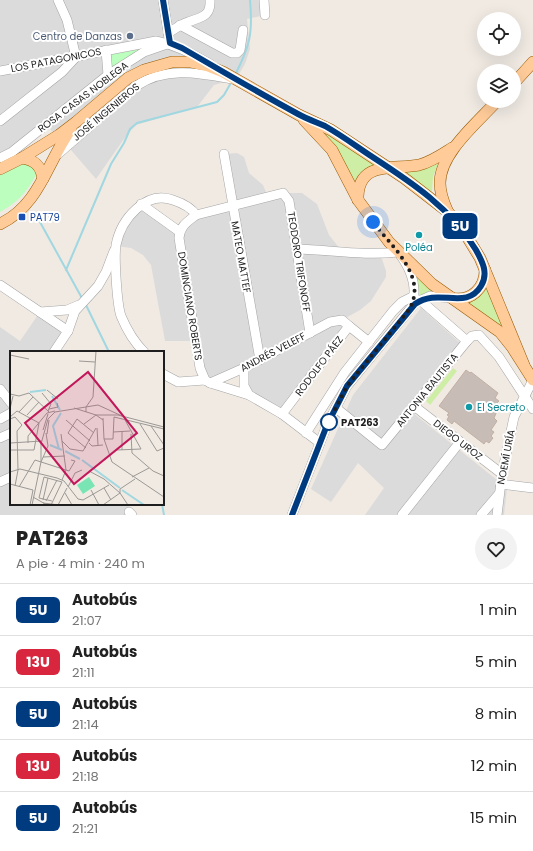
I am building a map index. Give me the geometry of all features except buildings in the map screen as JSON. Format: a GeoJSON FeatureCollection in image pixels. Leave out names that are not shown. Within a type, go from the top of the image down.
{"type":"FeatureCollection","features":[{"type":"Feature","properties":{"kind":"main road"},"geometry":{"type":"LineString","coordinates":[[22,158],[76,122],[128,78],[150,67],[172,62],[190,62],[208,66],[223,72],[331,130],[419,188],[448,212],[469,239],[485,270],[524,365]]}},
{"type":"Feature","properties":{"kind":"main road"},"geometry":{"type":"LineString","coordinates":[[521,75],[533,62]]}},
{"type":"Feature","properties":{"kind":"main road"},"geometry":{"type":"LineString","coordinates":[[448,212],[440,189],[440,176],[445,163],[455,146],[490,108]]}},
{"type":"Feature","properties":{"kind":"main road"},"geometry":{"type":"LineString","coordinates":[[299,114],[330,147],[358,200],[373,222],[398,252],[423,276],[451,298],[500,332],[533,380]]}},
{"type":"Feature","properties":{"kind":"main road"},"geometry":{"type":"LineString","coordinates":[[0,224],[11,218],[27,204],[44,179],[52,159],[76,122]]}},
{"type":"Feature","properties":{"kind":"main road"},"geometry":{"type":"LineString","coordinates":[[358,200],[358,190],[364,178],[374,170],[420,164],[437,158],[455,146]]}},
{"type":"Feature","properties":{"kind":"main road"},"geometry":{"type":"LineString","coordinates":[[0,169],[4,160],[22,158],[29,159],[39,166],[44,179]]}},
{"type":"Feature","properties":{"kind":"main road"},"geometry":{"type":"LineString","coordinates":[[451,298],[464,299],[474,294],[482,286],[485,270]]}},
{"type":"Feature","properties":{"kind":"street"},"geometry":{"type":"LineString","coordinates":[[0,121],[62,72],[76,57],[67,20],[58,0]]}},
{"type":"Feature","properties":{"kind":"street"},"geometry":{"type":"LineString","coordinates":[[163,0],[170,43]]}},
{"type":"Feature","properties":{"kind":"street"},"geometry":{"type":"LineString","coordinates":[[264,0],[266,15]]}},
{"type":"Feature","properties":{"kind":"street"},"geometry":{"type":"LineString","coordinates":[[168,34],[180,25],[204,18],[210,4]]}},
{"type":"Feature","properties":{"kind":"street"},"geometry":{"type":"LineString","coordinates":[[180,25],[232,53],[237,53],[240,50],[243,30]]}},
{"type":"Feature","properties":{"kind":"street","name":"LOS PATAGONICOS"},"geometry":{"type":"LineString","coordinates":[[0,71],[156,41],[170,43],[223,72]]}},
{"type":"Feature","properties":{"kind":"street","name":"ROSA CASAS NOBLEGA"},"geometry":{"type":"LineString","coordinates":[[4,160],[108,75],[144,52],[170,43]]}},
{"type":"Feature","properties":{"kind":"street"},"geometry":{"type":"LineString","coordinates":[[106,50],[108,75]]}},
{"type":"Feature","properties":{"kind":"street","name":"JOSÉ INGENIEROS"},"geometry":{"type":"LineString","coordinates":[[52,159],[136,86],[150,78],[181,72],[236,79]]}},
{"type":"Feature","properties":{"kind":"street","name":"MATEO MATTEF"},"geometry":{"type":"LineString","coordinates":[[224,154],[260,360]]}},
{"type":"Feature","properties":{"kind":"street","name":"TEODORO TRIFONOFF"},"geometry":{"type":"LineString","coordinates":[[232,206],[283,193],[290,201],[310,333]]}},
{"type":"Feature","properties":{"kind":"street"},"geometry":{"type":"LineString","coordinates":[[55,351],[68,331],[75,312],[100,282],[125,224],[141,204],[154,197],[165,197],[188,206],[196,215]]}},
{"type":"Feature","properties":{"kind":"street"},"geometry":{"type":"LineString","coordinates":[[141,204],[180,232],[185,223],[196,215],[232,206]]}},
{"type":"Feature","properties":{"kind":"street","name":"DOMINCIANO ROBERTS"},"geometry":{"type":"LineString","coordinates":[[180,232],[179,238],[200,368],[208,382]]}},
{"type":"Feature","properties":{"kind":"street"},"geometry":{"type":"LineString","coordinates":[[116,246],[121,316],[139,347],[143,351]]}},
{"type":"Feature","properties":{"kind":"street"},"geometry":{"type":"LineString","coordinates":[[297,249],[341,250],[376,254],[398,252],[411,273],[417,298],[470,338],[479,335],[492,347],[533,409]]}},
{"type":"Feature","properties":{"kind":"street"},"geometry":{"type":"LineString","coordinates":[[0,285],[68,331]]}},
{"type":"Feature","properties":{"kind":"street"},"geometry":{"type":"LineString","coordinates":[[306,433],[328,397],[393,311],[402,302],[433,296],[451,298]]}},
{"type":"Feature","properties":{"kind":"street"},"geometry":{"type":"LineString","coordinates":[[292,515],[320,443],[347,386],[417,298]]}},
{"type":"Feature","properties":{"kind":"street"},"geometry":{"type":"LineString","coordinates":[[40,312],[67,310],[81,304]]}},
{"type":"Feature","properties":{"kind":"street","name":"ANDRÉS VELEFF"},"geometry":{"type":"LineString","coordinates":[[208,382],[244,368],[330,322],[346,323]]}},
{"type":"Feature","properties":{"kind":"street"},"geometry":{"type":"LineString","coordinates":[[346,323],[369,342]]}},
{"type":"Feature","properties":{"kind":"street","name":"RODOLFO PÁEZ"},"geometry":{"type":"LineString","coordinates":[[282,414],[346,323]]}},
{"type":"Feature","properties":{"kind":"street","name":"ANTONIA BAUTISTA"},"geometry":{"type":"LineString","coordinates":[[336,408],[382,446],[470,338]]}},
{"type":"Feature","properties":{"kind":"street"},"geometry":{"type":"LineString","coordinates":[[244,368],[244,386],[250,395]]}},
{"type":"Feature","properties":{"kind":"street"},"geometry":{"type":"LineString","coordinates":[[164,375],[178,382],[208,382],[250,395],[282,414],[320,443]]}},
{"type":"Feature","properties":{"kind":"street","name":"NOEMÍ URÍA"},"geometry":{"type":"LineString","coordinates":[[497,515],[500,484],[514,417],[533,380]]}},
{"type":"Feature","properties":{"kind":"street"},"geometry":{"type":"LineString","coordinates":[[0,389],[10,402]]}},
{"type":"Feature","properties":{"kind":"street","name":"DIEGO UROZ"},"geometry":{"type":"LineString","coordinates":[[414,406],[502,474]]}},
{"type":"Feature","properties":{"kind":"street"},"geometry":{"type":"LineString","coordinates":[[0,419],[10,414]]}},
{"type":"Feature","properties":{"kind":"street"},"geometry":{"type":"LineString","coordinates":[[0,438],[10,433]]}},
{"type":"Feature","properties":{"kind":"street"},"geometry":{"type":"LineString","coordinates":[[402,515],[460,442]]}},
{"type":"Feature","properties":{"kind":"street"},"geometry":{"type":"LineString","coordinates":[[0,482],[10,477]]}},
{"type":"Feature","properties":{"kind":"street"},"geometry":{"type":"LineString","coordinates":[[500,484],[533,488]]}},
{"type":"Feature","properties":{"kind":"street"},"geometry":{"type":"LineString","coordinates":[[481,515],[499,494]]}},
{"type":"Feature","properties":{"kind":"shaded area"},"geometry":{"type":"Polygon","coordinates":[[[0,0],[264,0],[265,15],[247,19],[250,49],[245,64],[236,79],[214,85],[197,107],[136,125],[126,136],[96,179],[71,150],[46,125],[0,158],[0,0]]]}},
{"type":"Feature","properties":{"kind":"shaded area"},"geometry":{"type":"Polygon","coordinates":[[[237,153],[244,157],[249,173],[263,185],[268,197],[283,193],[302,193],[317,204],[329,235],[341,250],[376,254],[382,259],[386,271],[386,277],[371,301],[360,310],[342,320],[349,326],[282,414],[249,395],[244,369],[205,380],[195,341],[165,341],[151,265],[143,255],[131,248],[116,246],[141,204],[180,231],[185,223],[232,206],[224,154],[237,153]]]}},
{"type":"Feature","properties":{"kind":"shaded area"},"geometry":{"type":"Polygon","coordinates":[[[421,308],[460,343],[408,409],[507,488],[504,515],[365,515],[384,488],[358,463],[331,502],[311,489],[353,395],[421,308]]]}},
{"type":"Feature","properties":{"kind":"shaded area"},"geometry":{"type":"Polygon","coordinates":[[[40,312],[68,331],[55,351],[10,351],[10,505],[130,505],[129,512],[132,515],[0,515],[0,327],[20,341],[40,312]]]}},
{"type":"Feature","properties":{"kind":"green space"},"geometry":{"type":"Polygon","coordinates":[[[139,47],[141,48],[112,69],[111,53],[139,47]]]}},
{"type":"Feature","properties":{"kind":"green space"},"geometry":{"type":"Polygon","coordinates":[[[316,123],[377,165],[358,176],[354,185],[316,123]]]}},
{"type":"Feature","properties":{"kind":"green space"},"geometry":{"type":"Polygon","coordinates":[[[26,160],[33,165],[36,175],[29,187],[21,196],[12,205],[0,212],[0,172],[26,160]]]}},
{"type":"Feature","properties":{"kind":"green space"},"geometry":{"type":"Polygon","coordinates":[[[439,161],[433,177],[432,192],[398,169],[439,161]]]}},
{"type":"Feature","properties":{"kind":"green space"},"geometry":{"type":"Polygon","coordinates":[[[416,275],[438,294],[417,298],[418,290],[416,275]]]}},
{"type":"Feature","properties":{"kind":"green space"},"geometry":{"type":"Polygon","coordinates":[[[485,279],[511,341],[464,303],[485,279]]]}},
{"type":"Feature","properties":{"kind":"green space"},"geometry":{"type":"Polygon","coordinates":[[[453,368],[457,371],[430,405],[426,401],[453,368]]]}},
{"type":"Feature","properties":{"kind":"waterway"},"geometry":{"type":"LineString","coordinates":[[235,75],[244,56],[251,31],[250,0]]}},
{"type":"Feature","properties":{"kind":"waterway"},"geometry":{"type":"LineString","coordinates":[[66,270],[111,164],[124,143],[130,129],[137,123],[217,102],[224,95],[232,81]]}},
{"type":"Feature","properties":{"kind":"waterway"},"geometry":{"type":"LineString","coordinates":[[35,213],[83,300]]}},
{"type":"Feature","properties":{"kind":"waterway"},"geometry":{"type":"LineString","coordinates":[[85,303],[109,351]]}},
{"type":"Feature","properties":{"kind":"waterway"},"geometry":{"type":"LineString","coordinates":[[162,505],[164,515]]}},
{"type":"Feature","properties":{"kind":"bus line","name":"5U"},"geometry":{"type":"LineString","coordinates":[[163,0],[170,43],[182,48],[299,114],[331,130],[419,188],[448,212],[461,227],[472,243],[485,270],[482,286],[469,297],[458,299],[445,296],[433,296],[418,301],[408,311],[347,386],[327,425],[292,515]]}},
{"type":"Feature","properties":{"kind":"place","name":"Centro de Danzas"},"geometry":{"type":"Point","coordinates":[130,36]}},
{"type":"Feature","properties":{"kind":"place","name":"PAT79"},"geometry":{"type":"Point","coordinates":[22,217]}},
{"type":"Feature","properties":{"kind":"place","name":"Poléa"},"geometry":{"type":"Point","coordinates":[419,235]}},
{"type":"Feature","properties":{"kind":"place","name":"El Secreto"},"geometry":{"type":"Point","coordinates":[469,407]}},
{"type":"Feature","properties":{"kind":"place","name":"PAT263"},"geometry":{"type":"Point","coordinates":[329,422]}},
{"type":"Feature","properties":{"kind":"route"},"geometry":{"type":"LineString","coordinates":[[329,422],[327,425],[347,386],[408,311],[412,305],[415,292],[409,269],[373,222]]}}]}
